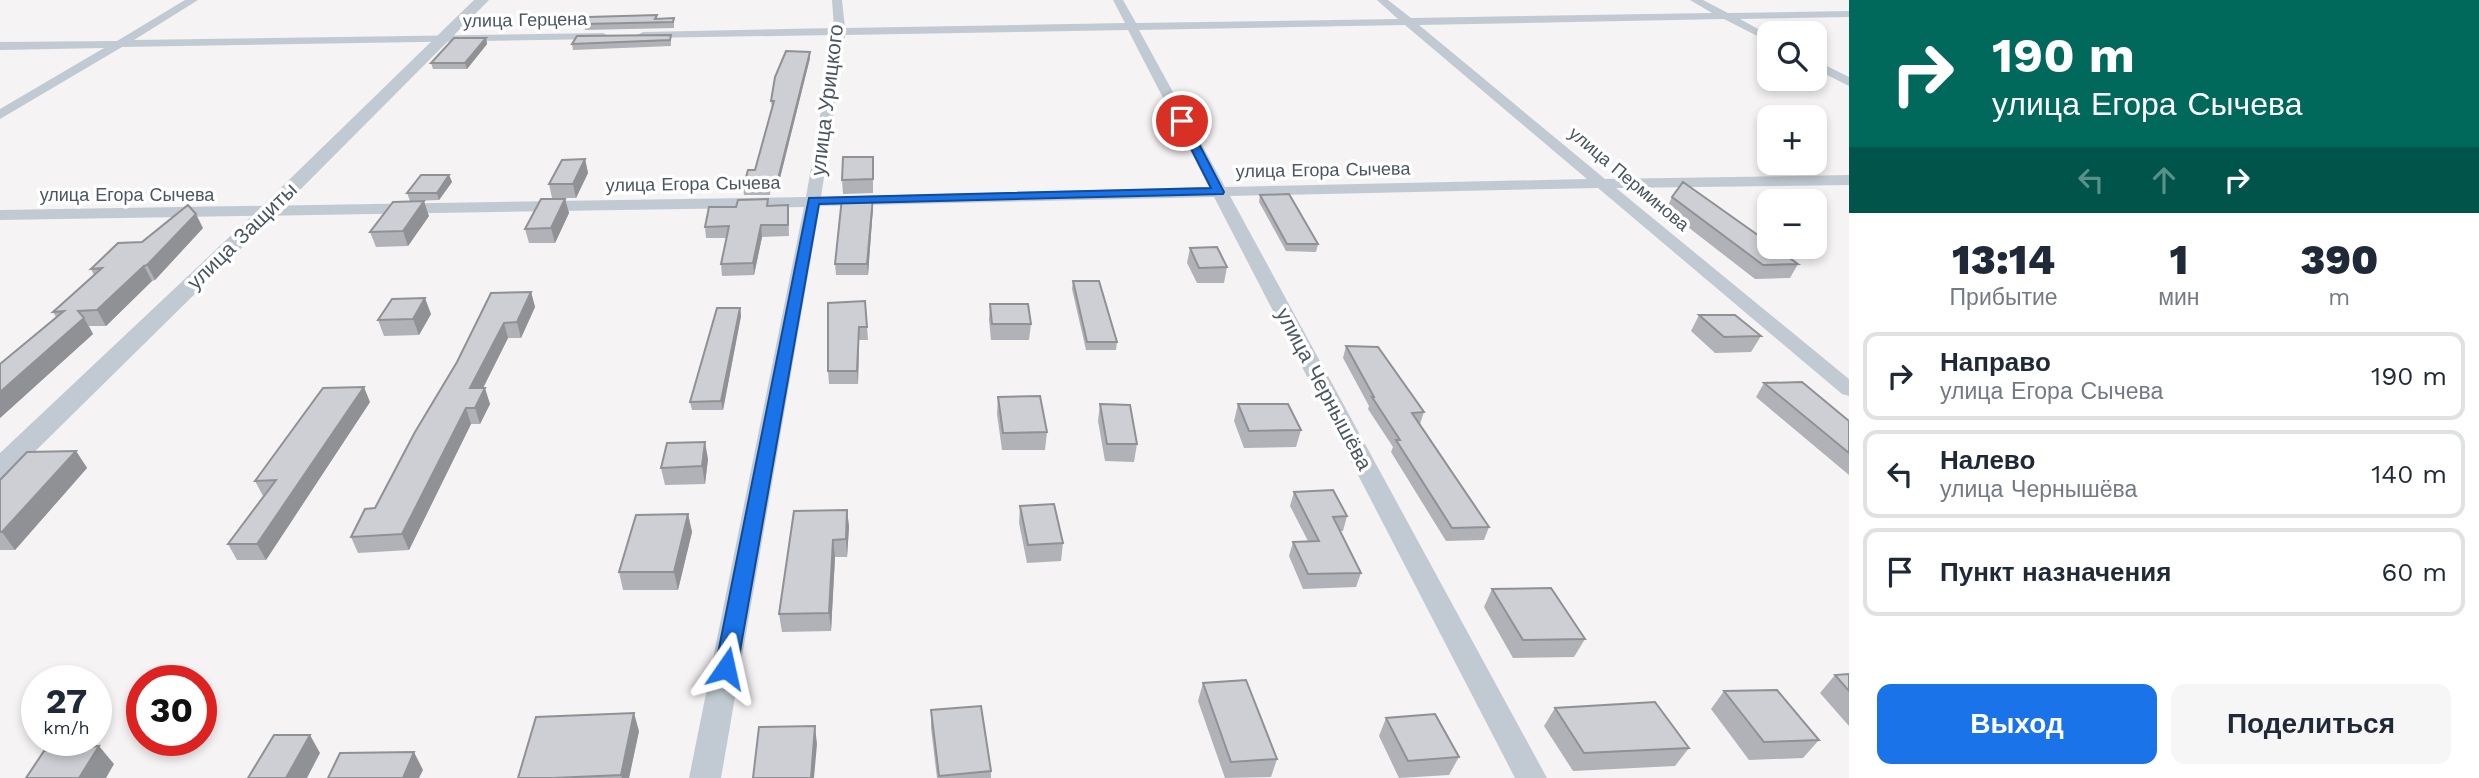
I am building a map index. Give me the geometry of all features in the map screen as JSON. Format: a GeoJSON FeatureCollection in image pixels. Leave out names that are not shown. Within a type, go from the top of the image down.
{"type":"FeatureCollection","features":[{"type":"Feature","properties":{"kind":"street"},"geometry":{"type":"LineString","coordinates":[[0,115],[193,0]]}},
{"type":"Feature","properties":{"kind":"street","name":"улица Защиты"},"geometry":{"type":"LineString","coordinates":[[0,469],[482,0]]}},
{"type":"Feature","properties":{"kind":"street","name":"улица Урицкого"},"geometry":{"type":"LineString","coordinates":[[705,778],[813,200],[840,33],[836,0]]}},
{"type":"Feature","properties":{"kind":"street","name":"улица Чернышёва"},"geometry":{"type":"LineString","coordinates":[[1118,0],[1531,778]]}},
{"type":"Feature","properties":{"kind":"street","name":"улица Перминова"},"geometry":{"type":"LineString","coordinates":[[1382,0],[1849,390]]}},
{"type":"Feature","properties":{"kind":"street"},"geometry":{"type":"LineString","coordinates":[[1695,0],[1757,32]]}},
{"type":"Feature","properties":{"kind":"street"},"geometry":{"type":"LineString","coordinates":[[1823,0],[1849,13]]}},
{"type":"Feature","properties":{"kind":"street"},"geometry":{"type":"LineString","coordinates":[[636,36],[840,33],[991,27],[1133,28],[1849,13]]}},
{"type":"Feature","properties":{"kind":"street","name":"улица Герцена"},"geometry":{"type":"LineString","coordinates":[[0,46],[622,36]]}},
{"type":"Feature","properties":{"kind":"street"},"geometry":{"type":"LineString","coordinates":[[1827,70],[1849,82]]}},
{"type":"Feature","properties":{"kind":"street","name":"улица Егора Сычева"},"geometry":{"type":"LineString","coordinates":[[0,215],[265,214],[1603,183],[1849,180]]}},
{"type":"Feature","properties":{"kind":"building"},"geometry":{"type":"Polygon","coordinates":[[[657,15],[655,19],[674,18],[673,22],[584,24],[588,17],[657,15]]]}},
{"type":"Feature","properties":{"kind":"building"},"geometry":{"type":"Polygon","coordinates":[[[671,35],[670,40],[572,44],[577,36],[671,35]]]}},
{"type":"Feature","properties":{"kind":"building"},"geometry":{"type":"Polygon","coordinates":[[[454,38],[486,38],[465,63],[431,63],[454,38]]]}},
{"type":"Feature","properties":{"kind":"building"},"geometry":{"type":"Polygon","coordinates":[[[786,51],[810,52],[778,179],[771,179],[770,188],[743,188],[748,170],[755,170],[774,101],[771,101],[775,77],[786,51]]]}},
{"type":"Feature","properties":{"kind":"building"},"geometry":{"type":"Polygon","coordinates":[[[843,157],[873,157],[873,179],[842,180],[843,157]]]}},
{"type":"Feature","properties":{"kind":"building"},"geometry":{"type":"Polygon","coordinates":[[[585,159],[573,184],[549,184],[562,160],[585,159]]]}},
{"type":"Feature","properties":{"kind":"building"},"geometry":{"type":"Polygon","coordinates":[[[421,175],[449,175],[437,193],[407,193],[421,175]]]}},
{"type":"Feature","properties":{"kind":"building"},"geometry":{"type":"Polygon","coordinates":[[[1683,182],[1757,234],[1757,259],[1791,259],[1798,264],[1763,265],[1672,197],[1683,182]]]}},
{"type":"Feature","properties":{"kind":"building"},"geometry":{"type":"Polygon","coordinates":[[[1289,194],[1318,244],[1287,244],[1260,195],[1289,194]]]}},
{"type":"Feature","properties":{"kind":"building"},"geometry":{"type":"Polygon","coordinates":[[[873,197],[867,264],[835,264],[842,198],[873,197]]]}},
{"type":"Feature","properties":{"kind":"building"},"geometry":{"type":"Polygon","coordinates":[[[541,199],[565,199],[551,228],[525,229],[541,199]]]}},
{"type":"Feature","properties":{"kind":"building"},"geometry":{"type":"Polygon","coordinates":[[[768,199],[767,206],[788,205],[788,225],[761,225],[753,263],[721,264],[729,226],[705,227],[709,207],[736,207],[738,200],[768,199]]]}},
{"type":"Feature","properties":{"kind":"building"},"geometry":{"type":"Polygon","coordinates":[[[424,201],[403,231],[370,232],[393,202],[424,201]]]}},
{"type":"Feature","properties":{"kind":"building"},"geometry":{"type":"Polygon","coordinates":[[[188,205],[196,214],[147,265],[97,310],[78,311],[84,318],[0,392],[0,364],[64,311],[53,312],[102,268],[91,269],[118,243],[142,242],[188,205]]]}},
{"type":"Feature","properties":{"kind":"building"},"geometry":{"type":"Polygon","coordinates":[[[1217,247],[1227,267],[1199,268],[1190,248],[1217,247]]]}},
{"type":"Feature","properties":{"kind":"building"},"geometry":{"type":"Polygon","coordinates":[[[1073,281],[1099,281],[1117,342],[1087,342],[1073,281]]]}},
{"type":"Feature","properties":{"kind":"building"},"geometry":{"type":"Polygon","coordinates":[[[531,292],[517,322],[504,323],[470,388],[485,388],[475,408],[466,408],[402,534],[351,537],[365,509],[375,508],[415,432],[457,362],[491,293],[531,292]]]}},
{"type":"Feature","properties":{"kind":"building"},"geometry":{"type":"Polygon","coordinates":[[[425,298],[413,319],[378,320],[392,299],[425,298]]]}},
{"type":"Feature","properties":{"kind":"building"},"geometry":{"type":"Polygon","coordinates":[[[865,301],[867,327],[859,327],[857,371],[828,371],[828,303],[865,301]]]}},
{"type":"Feature","properties":{"kind":"building"},"geometry":{"type":"Polygon","coordinates":[[[990,304],[1028,304],[1031,324],[992,324],[990,304]]]}},
{"type":"Feature","properties":{"kind":"building"},"geometry":{"type":"Polygon","coordinates":[[[717,308],[740,308],[721,401],[690,402],[717,308]]]}},
{"type":"Feature","properties":{"kind":"building"},"geometry":{"type":"Polygon","coordinates":[[[1699,315],[1735,315],[1761,336],[1724,337],[1699,315]]]}},
{"type":"Feature","properties":{"kind":"building"},"geometry":{"type":"Polygon","coordinates":[[[1346,346],[1378,347],[1424,412],[1412,413],[1489,527],[1452,528],[1396,440],[1400,440],[1372,397],[1346,346]]]}},
{"type":"Feature","properties":{"kind":"building"},"geometry":{"type":"Polygon","coordinates":[[[1802,382],[1849,421],[1849,453],[1764,383],[1802,382]]]}},
{"type":"Feature","properties":{"kind":"building"},"geometry":{"type":"Polygon","coordinates":[[[364,387],[257,544],[228,544],[276,480],[255,481],[323,388],[364,387]]]}},
{"type":"Feature","properties":{"kind":"building"},"geometry":{"type":"Polygon","coordinates":[[[1040,396],[1047,432],[1003,433],[998,397],[1040,396]]]}},
{"type":"Feature","properties":{"kind":"building"},"geometry":{"type":"Polygon","coordinates":[[[1100,404],[1130,405],[1137,444],[1107,444],[1100,404]]]}},
{"type":"Feature","properties":{"kind":"building"},"geometry":{"type":"Polygon","coordinates":[[[1238,404],[1288,404],[1301,430],[1249,431],[1238,404]]]}},
{"type":"Feature","properties":{"kind":"building"},"geometry":{"type":"Polygon","coordinates":[[[705,442],[702,466],[661,468],[667,443],[705,442]]]}},
{"type":"Feature","properties":{"kind":"building"},"geometry":{"type":"Polygon","coordinates":[[[76,451],[0,532],[0,480],[27,452],[76,451]]]}},
{"type":"Feature","properties":{"kind":"building"},"geometry":{"type":"Polygon","coordinates":[[[1333,490],[1347,516],[1333,517],[1361,573],[1308,574],[1293,542],[1319,541],[1294,492],[1333,490]]]}},
{"type":"Feature","properties":{"kind":"building"},"geometry":{"type":"Polygon","coordinates":[[[1054,504],[1063,543],[1028,545],[1020,506],[1054,504]]]}},
{"type":"Feature","properties":{"kind":"building"},"geometry":{"type":"Polygon","coordinates":[[[847,510],[846,539],[833,540],[829,613],[779,614],[794,511],[847,510]]]}},
{"type":"Feature","properties":{"kind":"building"},"geometry":{"type":"Polygon","coordinates":[[[688,514],[674,572],[619,572],[636,515],[688,514]]]}},
{"type":"Feature","properties":{"kind":"building"},"geometry":{"type":"Polygon","coordinates":[[[1551,588],[1585,639],[1523,640],[1492,589],[1551,588]]]}},
{"type":"Feature","properties":{"kind":"building"},"geometry":{"type":"Polygon","coordinates":[[[1849,674],[1849,691],[1835,675],[1849,674]]]}},
{"type":"Feature","properties":{"kind":"building"},"geometry":{"type":"Polygon","coordinates":[[[1246,680],[1277,759],[1231,762],[1203,683],[1246,680]]]}},
{"type":"Feature","properties":{"kind":"building"},"geometry":{"type":"Polygon","coordinates":[[[1777,690],[1819,740],[1764,742],[1724,691],[1777,690]]]}},
{"type":"Feature","properties":{"kind":"building"},"geometry":{"type":"Polygon","coordinates":[[[1655,702],[1689,748],[1584,753],[1555,708],[1655,702]]]}},
{"type":"Feature","properties":{"kind":"building"},"geometry":{"type":"Polygon","coordinates":[[[981,706],[991,771],[939,776],[931,710],[981,706]]]}},
{"type":"Feature","properties":{"kind":"building"},"geometry":{"type":"Polygon","coordinates":[[[634,713],[621,775],[518,778],[536,717],[634,713]]]}},
{"type":"Feature","properties":{"kind":"building"},"geometry":{"type":"Polygon","coordinates":[[[1435,714],[1459,757],[1408,761],[1386,718],[1435,714]]]}},
{"type":"Feature","properties":{"kind":"building"},"geometry":{"type":"Polygon","coordinates":[[[815,726],[811,778],[753,778],[759,727],[815,726]]]}},
{"type":"Feature","properties":{"kind":"building"},"geometry":{"type":"Polygon","coordinates":[[[274,735],[310,735],[286,778],[248,778],[274,735]]]}},
{"type":"Feature","properties":{"kind":"building"},"geometry":{"type":"Polygon","coordinates":[[[414,752],[403,778],[328,778],[340,753],[414,752]]]}},
{"type":"Feature","properties":{"kind":"building"},"geometry":{"type":"Polygon","coordinates":[[[41,756],[93,756],[79,778],[26,778],[41,756]]]}},
{"type":"Feature","properties":{"kind":"route"},"geometry":{"type":"LineString","coordinates":[[726,668],[813,200],[1218,192],[1182,121]]}}]}
